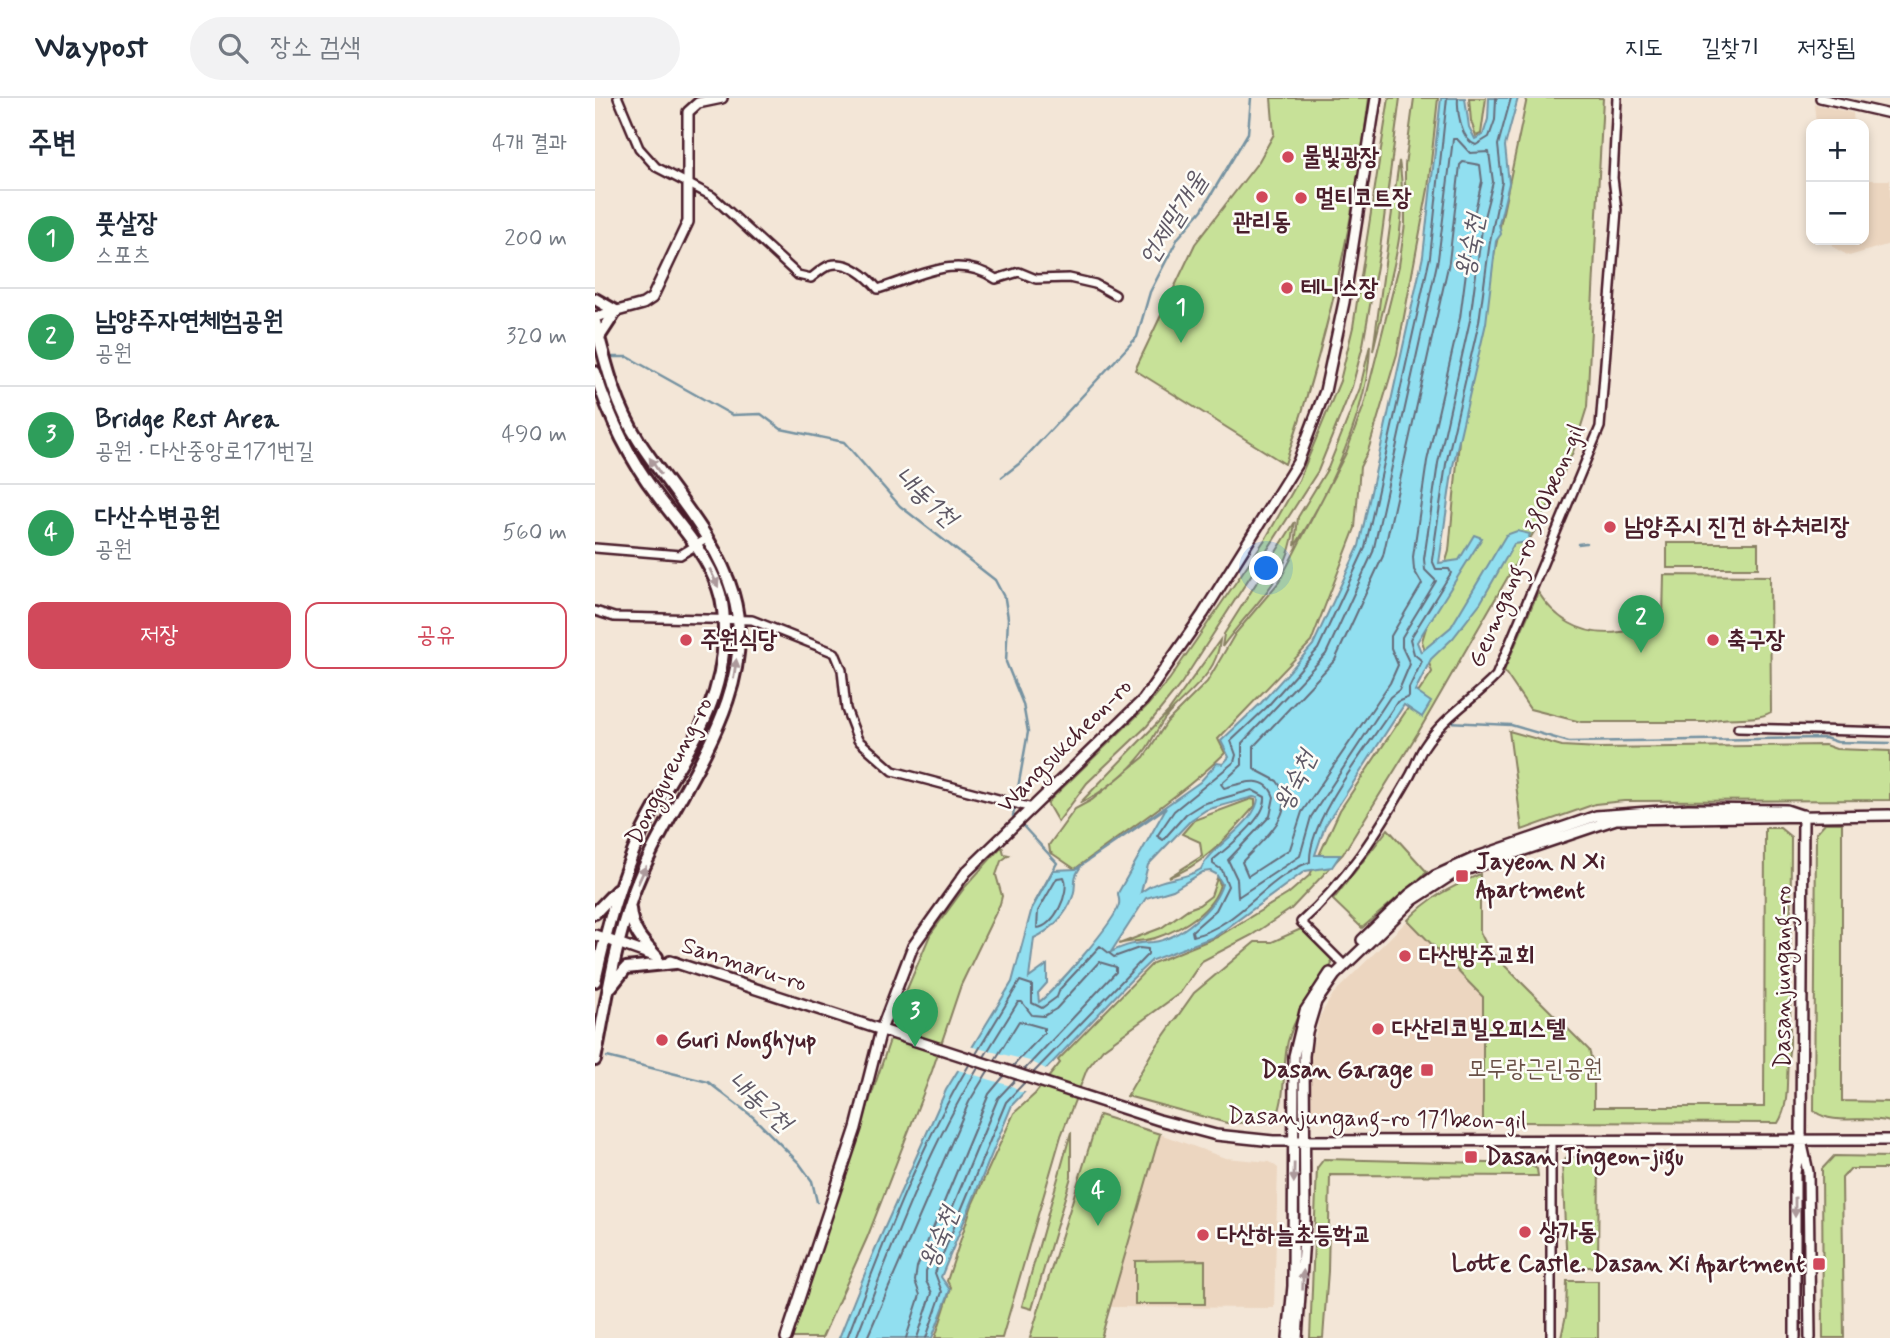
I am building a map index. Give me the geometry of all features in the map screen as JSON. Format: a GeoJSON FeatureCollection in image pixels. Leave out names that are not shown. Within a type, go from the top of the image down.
{"type":"FeatureCollection","features":[{"type":"Feature","properties":{"kind":"main road"},"geometry":{"type":"LineString","coordinates":[[595,299],[616,311],[599,337]]}},
{"type":"Feature","properties":{"kind":"main road","name":"Donggureung-ro"},"geometry":{"type":"LineString","coordinates":[[595,319],[617,402],[637,439],[723,563],[738,618],[732,692],[716,732],[676,802],[630,904],[618,944],[595,1060]]}},
{"type":"Feature","properties":{"kind":"main road","name":"Donggureung-ro"},"geometry":{"type":"LineString","coordinates":[[595,372],[597,387],[611,422],[625,446],[696,545],[714,577],[724,617],[724,650],[713,703],[641,834],[600,937],[595,982]]}},
{"type":"Feature","properties":{"kind":"main road"},"geometry":{"type":"LineString","coordinates":[[595,913],[619,888]]}},
{"type":"Feature","properties":{"kind":"main road"},"geometry":{"type":"LineString","coordinates":[[630,904],[631,922],[638,937],[657,957]]}},
{"type":"Feature","properties":{"kind":"main road"},"geometry":{"type":"LineString","coordinates":[[609,989],[627,968],[675,963]]}},
{"type":"Feature","properties":{"kind":"street"},"geometry":{"type":"LineString","coordinates":[[618,98],[639,148],[656,167],[712,196],[798,275],[811,278],[829,265],[845,266],[866,275],[878,289],[925,270],[963,266],[982,269],[996,279],[1019,272],[1036,279],[1069,278],[1095,284],[1115,295]]}},
{"type":"Feature","properties":{"kind":"street"},"geometry":{"type":"LineString","coordinates":[[595,319],[643,304],[652,298],[687,229],[688,112],[698,103],[722,98]]}},
{"type":"Feature","properties":{"kind":"street","name":"Wangsukcheon-ro"},"geometry":{"type":"LineString","coordinates":[[786,1338],[913,946],[941,904],[974,863],[1143,700],[1203,614],[1298,461],[1328,379],[1344,302],[1376,98]]}},
{"type":"Feature","properties":{"kind":"street","name":"Geumgang-ro 380beon-gil"},"geometry":{"type":"LineString","coordinates":[[1343,963],[1301,922],[1328,898],[1354,866],[1411,774],[1423,748],[1449,714],[1478,695],[1496,676],[1601,427],[1616,210],[1613,178],[1617,98]]}},
{"type":"Feature","properties":{"kind":"street"},"geometry":{"type":"LineString","coordinates":[[1820,98],[1890,114]]}},
{"type":"Feature","properties":{"kind":"street"},"geometry":{"type":"LineString","coordinates":[[595,548],[680,555],[708,538]]}},
{"type":"Feature","properties":{"kind":"street"},"geometry":{"type":"LineString","coordinates":[[595,611],[614,617],[680,620],[724,617],[752,620],[835,653],[842,670],[846,709],[858,740],[893,771],[1032,808]]}},
{"type":"Feature","properties":{"kind":"street"},"geometry":{"type":"LineString","coordinates":[[1738,728],[1828,728],[1890,732]]}},
{"type":"Feature","properties":{"kind":"street"},"geometry":{"type":"LineString","coordinates":[[1287,1338],[1293,1286],[1307,1032],[1316,1002],[1343,963],[1409,895],[1435,876],[1477,857],[1596,816],[1688,808],[1786,810],[1803,815],[1890,815]]}},
{"type":"Feature","properties":{"kind":"street","name":"Dasanjungang-ro"},"geometry":{"type":"LineString","coordinates":[[1795,1338],[1795,1173],[1801,1140],[1803,815]]}},
{"type":"Feature","properties":{"kind":"street","name":"Sanmaru-ro"},"geometry":{"type":"LineString","coordinates":[[600,937],[1122,1108]]}},
{"type":"Feature","properties":{"kind":"street","name":"Dasanjungang-ro 171beon-gil"},"geometry":{"type":"LineString","coordinates":[[1122,1108],[1216,1135],[1299,1141],[1890,1140]]}},
{"type":"Feature","properties":{"kind":"street","name":"Dasanjungang-ro"},"geometry":{"type":"LineString","coordinates":[[1801,1140],[1808,1172],[1809,1338]]}},
{"type":"Feature","properties":{"kind":"street"},"geometry":{"type":"LineString","coordinates":[[1297,1338],[1303,1279],[1299,1141]]}},
{"type":"Feature","properties":{"kind":"street","name":"Dasanjungang-ro 171beon-gil"},"geometry":{"type":"LineString","coordinates":[[1551,1142],[1551,1338]]}},
{"type":"Feature","properties":{"kind":"shaded area"},"geometry":{"type":"Polygon","coordinates":[[[1814,104],[1853,113],[1854,119],[1816,119],[1814,104]]]}},
{"type":"Feature","properties":{"kind":"shaded area"},"geometry":{"type":"Polygon","coordinates":[[[1869,180],[1890,180],[1890,244],[1849,256],[1833,247],[1869,245],[1869,180]]]}},
{"type":"Feature","properties":{"kind":"shaded area"},"geometry":{"type":"Polygon","coordinates":[[[1408,920],[1483,997],[1483,1122],[1320,1120],[1310,1110],[1310,1056],[1320,1016],[1333,994],[1408,920]]]}},
{"type":"Feature","properties":{"kind":"shaded area","name":"다산하늘초등학교"},"geometry":{"type":"Polygon","coordinates":[[[1160,1134],[1225,1158],[1270,1162],[1278,1168],[1274,1308],[1109,1307],[1160,1134]]]}},
{"type":"Feature","properties":{"kind":"green space"},"geometry":{"type":"Polygon","coordinates":[[[1271,98],[1369,98],[1337,283],[1326,329],[1285,464],[1135,370],[1195,244],[1259,161],[1274,134],[1271,98]]]}},
{"type":"Feature","properties":{"kind":"green space"},"geometry":{"type":"Polygon","coordinates":[[[1389,98],[1400,98],[1380,249],[1363,345],[1352,387],[1318,471],[1181,684],[1147,726],[1087,783],[1058,822],[1047,803],[1147,706],[1169,680],[1266,538],[1299,480],[1340,381],[1353,327],[1389,98]]]}},
{"type":"Feature","properties":{"kind":"green space"},"geometry":{"type":"Polygon","coordinates":[[[1414,98],[1438,98],[1428,189],[1397,354],[1368,451],[1360,467],[1355,528],[1311,642],[1218,739],[1225,753],[1171,799],[1075,869],[1050,852],[1049,845],[1075,809],[1092,800],[1144,757],[1167,722],[1207,682],[1235,634],[1279,582],[1346,453],[1364,405],[1399,266],[1405,224],[1405,165],[1414,98]]]}},
{"type":"Feature","properties":{"kind":"green space"},"geometry":{"type":"Polygon","coordinates":[[[1469,98],[1486,98],[1481,134],[1476,136],[1471,121],[1469,98]]]}},
{"type":"Feature","properties":{"kind":"green space"},"geometry":{"type":"Polygon","coordinates":[[[1527,98],[1603,98],[1587,407],[1573,452],[1546,511],[1419,731],[1343,854],[1291,909],[1252,935],[1202,961],[1180,993],[1103,1049],[1087,1069],[1061,1136],[1002,1338],[935,1338],[951,1288],[947,1281],[972,1205],[1014,1113],[1035,1094],[1060,1063],[1058,1060],[1153,963],[1217,937],[1288,894],[1310,875],[1340,810],[1432,672],[1422,641],[1449,551],[1462,408],[1527,98]]]}},
{"type":"Feature","properties":{"kind":"green space"},"geometry":{"type":"Polygon","coordinates":[[[1399,161],[1402,186],[1400,234],[1373,351],[1399,161]]]}},
{"type":"Feature","properties":{"kind":"green space"},"geometry":{"type":"Polygon","coordinates":[[[1370,345],[1363,396],[1345,449],[1321,501],[1295,546],[1298,517],[1328,468],[1360,388],[1370,345]]]}},
{"type":"Feature","properties":{"kind":"green space"},"geometry":{"type":"Polygon","coordinates":[[[1295,522],[1292,542],[1278,575],[1222,647],[1224,634],[1295,522]]]}},
{"type":"Feature","properties":{"kind":"green space"},"geometry":{"type":"Polygon","coordinates":[[[1667,543],[1758,543],[1758,568],[1667,568],[1667,543]]]}},
{"type":"Feature","properties":{"kind":"green space"},"geometry":{"type":"Polygon","coordinates":[[[1664,575],[1770,576],[1771,712],[1756,717],[1707,722],[1581,722],[1530,709],[1504,671],[1538,592],[1564,620],[1579,627],[1594,632],[1628,631],[1663,619],[1664,575]]]}},
{"type":"Feature","properties":{"kind":"green space"},"geometry":{"type":"Polygon","coordinates":[[[1220,640],[1218,653],[1207,674],[1166,717],[1140,757],[1107,787],[1080,803],[1168,712],[1220,640]]]}},
{"type":"Feature","properties":{"kind":"green space"},"geometry":{"type":"Polygon","coordinates":[[[1509,731],[1562,746],[1599,748],[1825,745],[1836,749],[1890,751],[1890,800],[1624,801],[1595,804],[1522,830],[1509,731]]]}},
{"type":"Feature","properties":{"kind":"green space"},"geometry":{"type":"Polygon","coordinates":[[[1251,799],[1255,800],[1255,806],[1216,848],[1194,865],[1169,877],[1202,856],[1200,842],[1182,834],[1194,820],[1251,799]]]}},
{"type":"Feature","properties":{"kind":"green space"},"geometry":{"type":"Polygon","coordinates":[[[1825,823],[1842,823],[1842,1101],[1890,1102],[1890,1122],[1831,1118],[1814,1111],[1816,833],[1825,823]]]}},
{"type":"Feature","properties":{"kind":"green space","name":"모두랑근린공원"},"geometry":{"type":"Polygon","coordinates":[[[1765,828],[1780,828],[1791,837],[1790,1046],[1785,1105],[1778,1123],[1483,1122],[1483,997],[1408,920],[1450,888],[1480,874],[1480,932],[1489,950],[1589,1050],[1594,1067],[1594,1107],[1764,1107],[1765,828]]]}},
{"type":"Feature","properties":{"kind":"green space"},"geometry":{"type":"Polygon","coordinates":[[[1388,829],[1427,872],[1362,928],[1333,900],[1388,829]]]}},
{"type":"Feature","properties":{"kind":"green space"},"geometry":{"type":"Polygon","coordinates":[[[1002,846],[1004,854],[1009,855],[1001,861],[996,875],[1002,896],[1000,904],[961,985],[932,1071],[867,1238],[822,1338],[790,1338],[907,989],[930,935],[965,887],[1002,846]]]}},
{"type":"Feature","properties":{"kind":"green space"},"geometry":{"type":"Polygon","coordinates":[[[1217,878],[1220,884],[1217,893],[1204,910],[1187,924],[1153,939],[1119,944],[1161,928],[1188,909],[1199,905],[1211,896],[1217,878]]]}},
{"type":"Feature","properties":{"kind":"green space"},"geometry":{"type":"Polygon","coordinates":[[[1301,929],[1331,959],[1332,964],[1306,1001],[1291,1031],[1286,1050],[1280,1106],[1273,1122],[1227,1123],[1127,1096],[1151,1054],[1194,993],[1255,942],[1272,942],[1301,929]]]}},
{"type":"Feature","properties":{"kind":"green space"},"geometry":{"type":"Polygon","coordinates":[[[1099,1115],[1160,1134],[1101,1338],[1030,1338],[1099,1115]]]}},
{"type":"Feature","properties":{"kind":"green space"},"geometry":{"type":"Polygon","coordinates":[[[1071,1132],[1071,1177],[1032,1309],[1022,1306],[1071,1132]]]}},
{"type":"Feature","properties":{"kind":"green space"},"geometry":{"type":"Polygon","coordinates":[[[1834,1156],[1890,1157],[1890,1169],[1850,1169],[1842,1178],[1844,1338],[1823,1338],[1822,1169],[1834,1156]]]}},
{"type":"Feature","properties":{"kind":"green space"},"geometry":{"type":"Polygon","coordinates":[[[1567,1157],[1599,1157],[1598,1267],[1567,1267],[1562,1163],[1567,1157]]]}},
{"type":"Feature","properties":{"kind":"green space"},"geometry":{"type":"Polygon","coordinates":[[[1324,1159],[1528,1164],[1537,1169],[1538,1176],[1330,1175],[1328,1271],[1323,1338],[1310,1338],[1317,1168],[1324,1159]]]}},
{"type":"Feature","properties":{"kind":"green space"},"geometry":{"type":"Polygon","coordinates":[[[1205,1260],[1205,1304],[1135,1304],[1135,1261],[1205,1260]]]}},
{"type":"Feature","properties":{"kind":"green space"},"geometry":{"type":"Polygon","coordinates":[[[1567,1281],[1598,1281],[1598,1338],[1561,1338],[1566,1315],[1567,1281]]]}},
{"type":"Feature","properties":{"kind":"water","name":"왕숙천"},"geometry":{"type":"Polygon","coordinates":[[[1441,98],[1465,98],[1469,127],[1475,139],[1483,135],[1488,119],[1489,98],[1518,98],[1505,146],[1509,183],[1499,224],[1501,234],[1496,241],[1486,323],[1453,466],[1439,563],[1459,560],[1474,535],[1482,538],[1417,642],[1421,652],[1451,627],[1506,535],[1517,531],[1530,534],[1527,542],[1514,544],[1481,602],[1453,638],[1431,659],[1415,691],[1431,702],[1422,717],[1404,705],[1325,826],[1315,855],[1340,855],[1332,867],[1305,871],[1216,936],[1152,960],[1012,1105],[941,1277],[950,1290],[932,1338],[839,1338],[872,1256],[946,1090],[1012,982],[1032,908],[1053,870],[1076,869],[1200,782],[1217,763],[1223,764],[1229,757],[1221,741],[1261,703],[1313,645],[1359,546],[1423,256],[1441,98]],[[1258,798],[1206,810],[1191,820],[1148,865],[1141,892],[1157,883],[1186,876],[1201,869],[1214,851],[1250,816],[1258,798]],[[1166,808],[1082,865],[1075,878],[1073,896],[1067,910],[1052,927],[1034,938],[1029,978],[1047,965],[1047,983],[1038,993],[1039,1002],[1069,972],[1107,925],[1119,904],[1118,893],[1166,808]],[[1203,872],[1173,890],[1146,898],[1111,952],[1132,944],[1163,940],[1195,921],[1212,903],[1222,884],[1216,874],[1203,872]]]}},
{"type":"Feature","properties":{"kind":"pier"},"geometry":{"type":"Polygon","coordinates":[[[969,1046],[1030,1061],[1050,1071],[1029,1092],[1019,1092],[1014,1087],[955,1069],[969,1046]]]}},
{"type":"Feature","properties":{"kind":"waterway","name":"언제말개울"},"geometry":{"type":"LineString","coordinates":[[1002,477],[1020,463],[1137,337],[1150,292],[1178,238],[1202,210],[1248,133],[1251,98]]}},
{"type":"Feature","properties":{"kind":"waterway","name":"내동1천"},"geometry":{"type":"LineString","coordinates":[[613,357],[628,357],[732,415],[761,414],[781,429],[844,442],[900,506],[995,580],[1005,599],[1008,618],[1006,662],[1023,704],[1028,732],[1013,816]]}},
{"type":"Feature","properties":{"kind":"waterway"},"geometry":{"type":"LineString","coordinates":[[1578,544],[1586,543]]}},
{"type":"Feature","properties":{"kind":"waterway"},"geometry":{"type":"LineString","coordinates":[[1448,722],[1511,725],[1569,742],[1825,738],[1837,742],[1890,743]]}},
{"type":"Feature","properties":{"kind":"waterway","name":"내동1천"},"geometry":{"type":"LineString","coordinates":[[1023,826],[1057,863],[1032,908]]}},
{"type":"Feature","properties":{"kind":"waterway","name":"내동2천"},"geometry":{"type":"LineString","coordinates":[[607,1057],[708,1082],[753,1117],[799,1163],[812,1181],[817,1202]]}},
{"type":"Feature","properties":{"kind":"place","name":"물빛광장"},"geometry":{"type":"Point","coordinates":[1288,157]}},
{"type":"Feature","properties":{"kind":"place","name":"관리동"},"geometry":{"type":"Point","coordinates":[1262,197]}},
{"type":"Feature","properties":{"kind":"place","name":"멀티코트장"},"geometry":{"type":"Point","coordinates":[1301,198]}},
{"type":"Feature","properties":{"kind":"place","name":"테니스장"},"geometry":{"type":"Point","coordinates":[1287,288]}},
{"type":"Feature","properties":{"kind":"place","name":"풋살장"},"geometry":{"type":"Point","coordinates":[1181,343]}},
{"type":"Feature","properties":{"kind":"place","name":"남양주시 진건 하수처리장"},"geometry":{"type":"Point","coordinates":[1610,527]}},
{"type":"Feature","properties":{"kind":"place","name":"주원식당"},"geometry":{"type":"Point","coordinates":[686,640]}},
{"type":"Feature","properties":{"kind":"place","name":"축구장"},"geometry":{"type":"Point","coordinates":[1713,640]}},
{"type":"Feature","properties":{"kind":"place","name":"남양주자연체험공원"},"geometry":{"type":"Point","coordinates":[1641,653]}},
{"type":"Feature","properties":{"kind":"place","name":"Jayeon N Xi Apartment"},"geometry":{"type":"Point","coordinates":[1462,876]}},
{"type":"Feature","properties":{"kind":"place","name":"다산방주교회"},"geometry":{"type":"Point","coordinates":[1405,956]}},
{"type":"Feature","properties":{"kind":"place","name":"다산리코빌오피스텔"},"geometry":{"type":"Point","coordinates":[1378,1029]}},
{"type":"Feature","properties":{"kind":"place","name":"Guri Nonghyup"},"geometry":{"type":"Point","coordinates":[662,1040]}},
{"type":"Feature","properties":{"kind":"place","name":"Bridge Rest Area"},"geometry":{"type":"Point","coordinates":[915,1047]}},
{"type":"Feature","properties":{"kind":"place","name":"Dasan Garage"},"geometry":{"type":"Point","coordinates":[1427,1070]}},
{"type":"Feature","properties":{"kind":"place","name":"Dasan Jingeon-jigu"},"geometry":{"type":"Point","coordinates":[1471,1157]}},
{"type":"Feature","properties":{"kind":"place","name":"다산수변공원"},"geometry":{"type":"Point","coordinates":[1098,1226]}},
{"type":"Feature","properties":{"kind":"place","name":"상가동"},"geometry":{"type":"Point","coordinates":[1525,1232]}},
{"type":"Feature","properties":{"kind":"place","name":"다산하늘초등학교"},"geometry":{"type":"Point","coordinates":[1203,1235]}},
{"type":"Feature","properties":{"kind":"place","name":"Lotte Castle. Dasan Xi Apartment"},"geometry":{"type":"Point","coordinates":[1819,1264]}}]}
